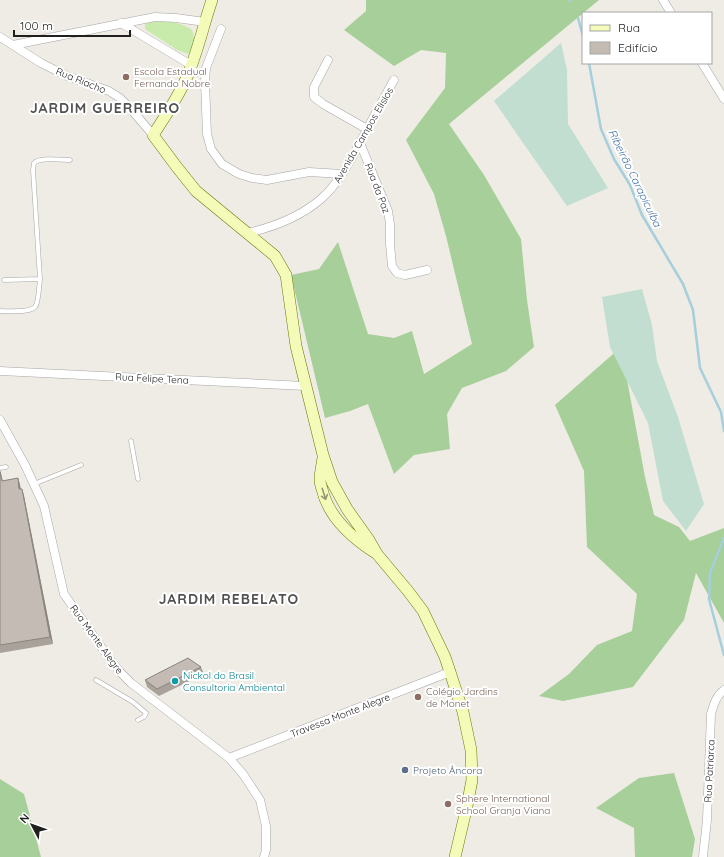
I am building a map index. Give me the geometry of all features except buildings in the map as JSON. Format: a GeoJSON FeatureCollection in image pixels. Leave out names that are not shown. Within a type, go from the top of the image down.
{"type":"FeatureCollection","features":[{"type":"Feature","properties":{"kind":"street"},"geometry":{"type":"LineString","coordinates":[[212,0],[186,80],[172,107],[153,135],[196,191],[275,256],[286,275],[296,346],[323,455],[320,480],[328,506],[346,530],[377,554],[423,611],[445,656],[463,712],[471,750],[472,780],[455,857]]}},
{"type":"Feature","properties":{"kind":"street"},"geometry":{"type":"LineString","coordinates":[[663,0],[670,12]]}},
{"type":"Feature","properties":{"kind":"street"},"geometry":{"type":"LineString","coordinates":[[13,45],[155,17],[205,22]]}},
{"type":"Feature","properties":{"kind":"street"},"geometry":{"type":"LineString","coordinates":[[121,23],[191,65]]}},
{"type":"Feature","properties":{"kind":"street"},"geometry":{"type":"LineString","coordinates":[[221,29],[206,68],[205,82],[207,134],[211,149],[222,164],[239,174],[267,180],[310,172],[342,174]]}},
{"type":"Feature","properties":{"kind":"street","name":"Rua Riacho"},"geometry":{"type":"LineString","coordinates":[[0,37],[41,63],[67,76],[109,91],[120,98],[153,135]]}},
{"type":"Feature","properties":{"kind":"street"},"geometry":{"type":"LineString","coordinates":[[328,60],[314,87],[314,97],[323,104],[367,129]]}},
{"type":"Feature","properties":{"kind":"street"},"geometry":{"type":"LineString","coordinates":[[703,64],[724,99]]}},
{"type":"Feature","properties":{"kind":"street","name":"Avenida Campos Elisios"},"geometry":{"type":"LineString","coordinates":[[246,232],[262,229],[283,222],[307,210],[322,198],[339,179],[394,80]]}},
{"type":"Feature","properties":{"kind":"street","name":"Rua da Paz"},"geometry":{"type":"LineString","coordinates":[[360,143],[388,211],[392,266],[397,273],[404,275],[427,270]]}},
{"type":"Feature","properties":{"kind":"street","name":"Rua Felipe Tena"},"geometry":{"type":"LineString","coordinates":[[0,371],[305,386]]}},
{"type":"Feature","properties":{"kind":"street","name":"Rua Monte Alegre"},"geometry":{"type":"LineString","coordinates":[[0,420],[26,465],[44,506],[64,594],[120,672],[131,683],[229,758],[243,774],[260,800],[266,826],[266,850],[264,857]]}},
{"type":"Feature","properties":{"kind":"street","name":"Travessa Monte Alegre"},"geometry":{"type":"LineString","coordinates":[[229,758],[450,672]]}},
{"type":"Feature","properties":{"kind":"street","name":"Rua Patriarca"},"geometry":{"type":"LineString","coordinates":[[702,857],[707,820],[711,714],[714,702],[719,693],[724,690]]}},
{"type":"Feature","properties":{"kind":"lane"},"geometry":{"type":"LineString","coordinates":[[0,311],[28,311],[34,308],[37,303],[40,279],[33,170],[34,164],[37,161],[43,160],[70,160]]}},
{"type":"Feature","properties":{"kind":"lane"},"geometry":{"type":"LineString","coordinates":[[4,280],[40,279]]}},
{"type":"Feature","properties":{"kind":"lane"},"geometry":{"type":"LineString","coordinates":[[131,441],[138,479]]}},
{"type":"Feature","properties":{"kind":"lane"},"geometry":{"type":"LineString","coordinates":[[34,484],[81,465]]}},
{"type":"Feature","properties":{"kind":"lane"},"geometry":{"type":"LineString","coordinates":[[0,468],[6,467]]}},
{"type":"Feature","properties":{"kind":"lane"},"geometry":{"type":"LineString","coordinates":[[96,680],[133,702],[146,713],[144,717],[138,720]]}},
{"type":"Feature","properties":{"kind":"green space"},"geometry":{"type":"Polygon","coordinates":[[[366,0],[599,0],[584,12],[582,12],[582,14],[449,124],[484,175],[521,239],[527,300],[534,347],[506,371],[462,388],[447,414],[450,449],[414,455],[394,474],[368,404],[325,418],[291,275],[319,269],[338,242],[368,334],[394,338],[412,331],[424,374],[472,344],[446,236],[434,194],[406,140],[445,88],[446,53],[421,50],[394,66],[344,30],[366,11],[366,0]]]}},
{"type":"Feature","properties":{"kind":"green space"},"geometry":{"type":"Polygon","coordinates":[[[158,21],[176,23],[192,30],[194,46],[191,52],[188,54],[177,50],[145,29],[147,22],[158,21]]]}},
{"type":"Feature","properties":{"kind":"green space"},"geometry":{"type":"Polygon","coordinates":[[[561,43],[567,70],[568,124],[608,188],[567,206],[494,101],[561,43]]]}},
{"type":"Feature","properties":{"kind":"green space"},"geometry":{"type":"Polygon","coordinates":[[[642,289],[652,325],[657,361],[678,417],[704,504],[686,531],[663,501],[648,423],[610,347],[602,297],[642,289]]]}},
{"type":"Feature","properties":{"kind":"green space"},"geometry":{"type":"Polygon","coordinates":[[[621,347],[645,477],[654,515],[679,527],[690,541],[724,528],[724,623],[696,573],[684,620],[633,687],[563,701],[539,696],[569,674],[597,645],[632,631],[637,594],[587,547],[584,471],[555,405],[621,347]]]}},
{"type":"Feature","properties":{"kind":"green space"},"geometry":{"type":"Polygon","coordinates":[[[674,773],[695,839],[692,857],[635,857],[634,828],[596,808],[639,778],[674,773]]]}},
{"type":"Feature","properties":{"kind":"green space"},"geometry":{"type":"Polygon","coordinates":[[[0,779],[24,794],[41,857],[0,857],[0,779]]]}},
{"type":"Feature","properties":{"kind":"waterway","name":"Ribeirão Carapicuíba"},"geometry":{"type":"LineString","coordinates":[[578,18],[582,32]]}},
{"type":"Feature","properties":{"kind":"waterway","name":"Ribeirão Carapicuíba"},"geometry":{"type":"LineString","coordinates":[[589,64],[601,129],[614,159],[630,185],[642,215],[683,284],[693,310],[700,368],[721,412],[724,431]]}},
{"type":"Feature","properties":{"kind":"waterway","name":"Ribeirão Carapicuíba"},"geometry":{"type":"LineString","coordinates":[[724,538],[710,573],[709,599],[724,655]]}},
{"type":"Feature","properties":{"kind":"place","name":"Escola Estadual Fernando Nobre"},"geometry":{"type":"Point","coordinates":[126,77]}},
{"type":"Feature","properties":{"kind":"place","name":"Nickol do Brasil Consultoria Ambiental"},"geometry":{"type":"Point","coordinates":[175,681]}},
{"type":"Feature","properties":{"kind":"place","name":"Colégio Jardins de Monet"},"geometry":{"type":"Point","coordinates":[418,697]}},
{"type":"Feature","properties":{"kind":"place","name":"Projeto Âncora"},"geometry":{"type":"Point","coordinates":[405,770]}},
{"type":"Feature","properties":{"kind":"place","name":"Sphere International School Granja Viana"},"geometry":{"type":"Point","coordinates":[448,804]}},
{"type":"Feature","properties":{"kind":"district","name":"JARDIM GUERREIRO"},"geometry":{"type":"Point","coordinates":[105,108]}},
{"type":"Feature","properties":{"kind":"district","name":"JARDIM REBELATO"},"geometry":{"type":"Point","coordinates":[229,599]}}]}
